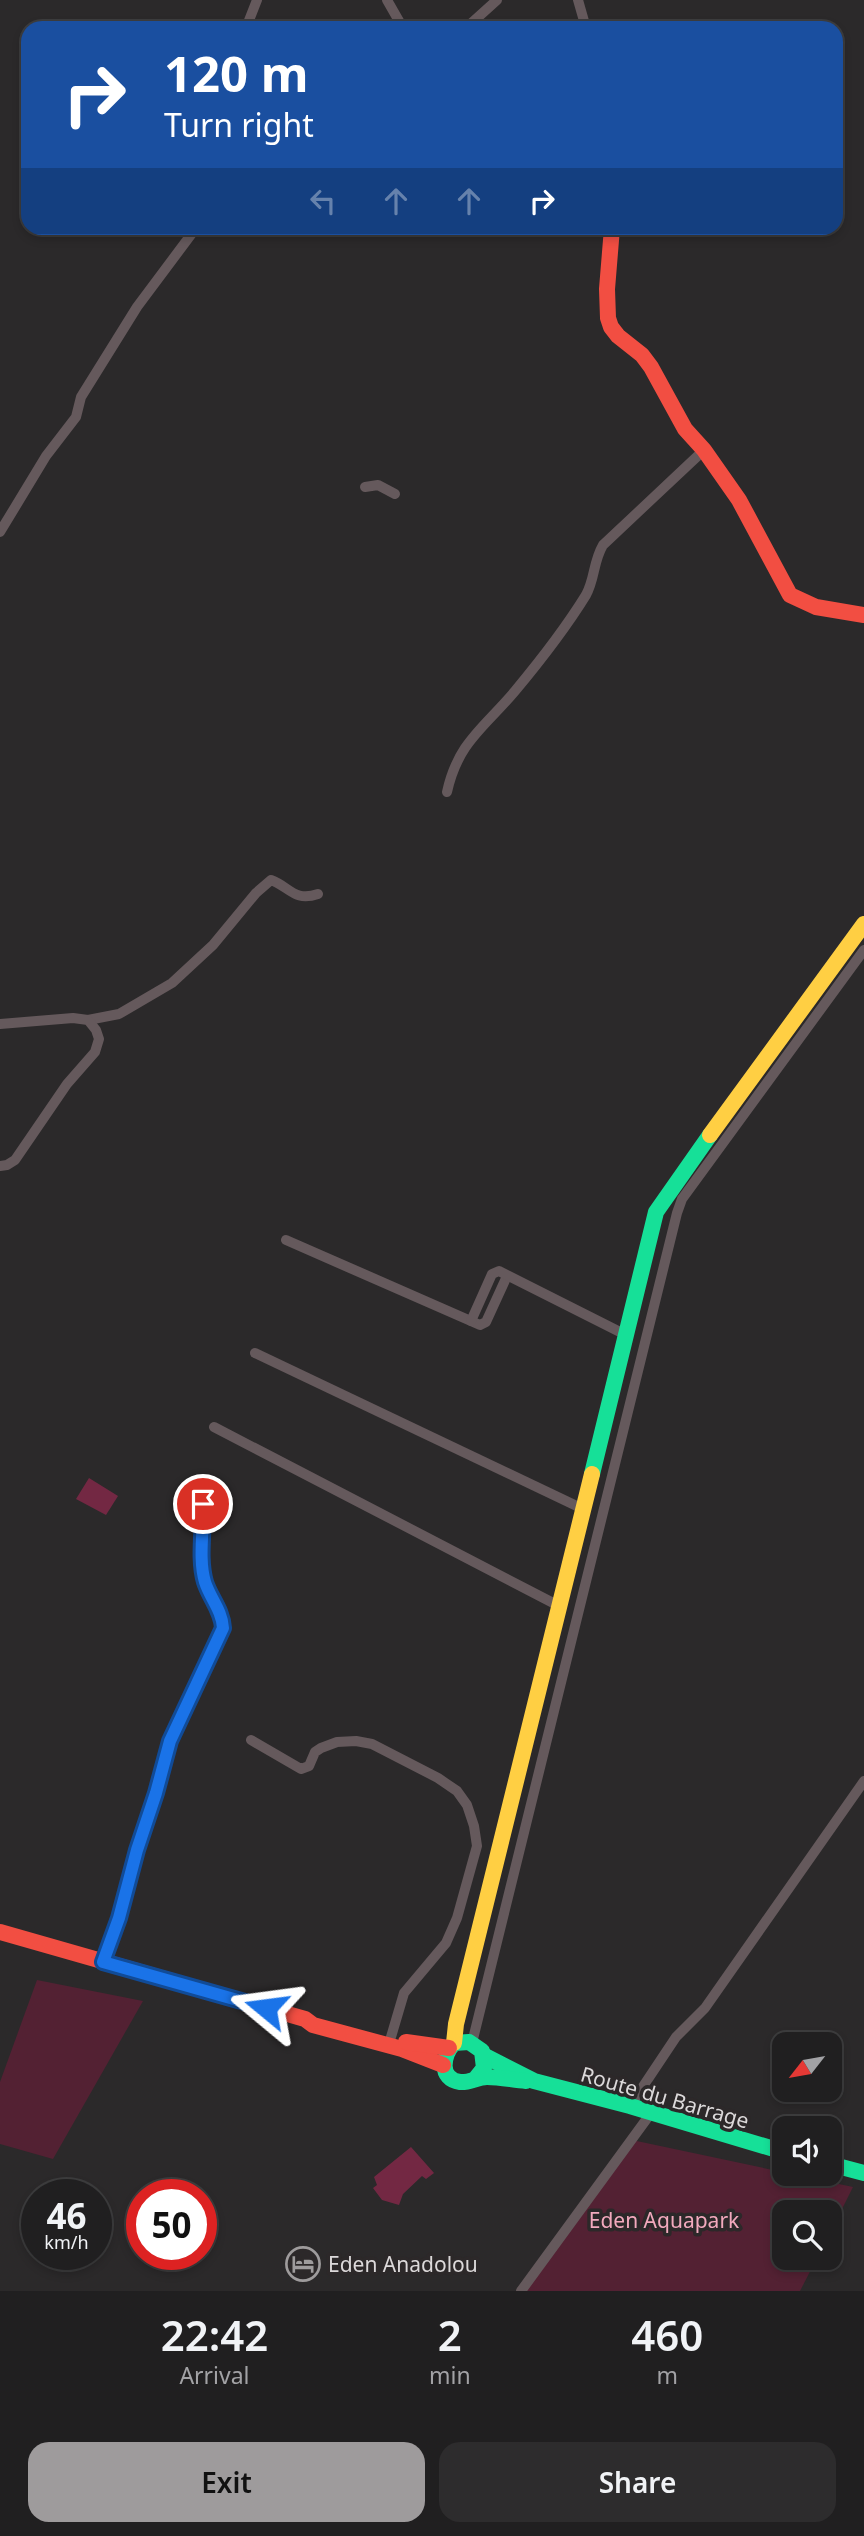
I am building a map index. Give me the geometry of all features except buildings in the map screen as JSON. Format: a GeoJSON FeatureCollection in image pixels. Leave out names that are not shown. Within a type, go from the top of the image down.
{"type":"FeatureCollection","features":[{"type":"Feature","properties":{"kind":"street"},"geometry":{"type":"LineString","coordinates":[[249,21],[257,0]]}},
{"type":"Feature","properties":{"kind":"street"},"geometry":{"type":"LineString","coordinates":[[387,0],[398,21]]}},
{"type":"Feature","properties":{"kind":"street"},"geometry":{"type":"LineString","coordinates":[[474,21],[496,0]]}},
{"type":"Feature","properties":{"kind":"street"},"geometry":{"type":"LineString","coordinates":[[578,0],[584,21]]}},
{"type":"Feature","properties":{"kind":"street"},"geometry":{"type":"LineString","coordinates":[[0,532],[46,456],[75,417],[81,397],[137,307],[191,235]]}},
{"type":"Feature","properties":{"kind":"street"},"geometry":{"type":"LineString","coordinates":[[611,235],[607,289],[611,327],[642,355],[660,380],[685,429],[704,450],[756,530],[790,596],[798,602],[813,606],[864,615]]}},
{"type":"Feature","properties":{"kind":"street"},"geometry":{"type":"LineString","coordinates":[[447,792],[453,768],[468,742],[543,657],[587,593],[596,559],[603,545],[704,450]]}},
{"type":"Feature","properties":{"kind":"street"},"geometry":{"type":"LineString","coordinates":[[365,487],[378,485],[395,494]]}},
{"type":"Feature","properties":{"kind":"street"},"geometry":{"type":"LineString","coordinates":[[0,1024],[73,1018],[88,1020],[119,1014],[172,983],[212,945],[256,893],[271,880],[299,896],[308,898],[318,894]]}},
{"type":"Feature","properties":{"kind":"street"},"geometry":{"type":"LineString","coordinates":[[443,2064],[444,2055],[451,2045],[656,1212],[864,924]]}},
{"type":"Feature","properties":{"kind":"street"},"geometry":{"type":"LineString","coordinates":[[476,2078],[484,2068],[477,2049],[677,1213],[682,1199],[864,950]]}},
{"type":"Feature","properties":{"kind":"street"},"geometry":{"type":"LineString","coordinates":[[0,1166],[15,1160],[67,1084],[95,1052],[99,1039],[88,1020]]}},
{"type":"Feature","properties":{"kind":"street"},"geometry":{"type":"LineString","coordinates":[[286,1240],[471,1321],[492,1275],[499,1271],[626,1335]]}},
{"type":"Feature","properties":{"kind":"street"},"geometry":{"type":"LineString","coordinates":[[255,1353],[583,1509]]}},
{"type":"Feature","properties":{"kind":"street"},"geometry":{"type":"LineString","coordinates":[[214,1427],[559,1606]]}},
{"type":"Feature","properties":{"kind":"street"},"geometry":{"type":"LineString","coordinates":[[103,1962],[119,1918],[170,1741],[223,1628],[220,1610],[205,1582],[202,1550],[203,1504]]}},
{"type":"Feature","properties":{"kind":"street"},"geometry":{"type":"LineString","coordinates":[[251,1740],[301,1769],[309,1766],[315,1752],[321,1748],[347,1742],[372,1744],[438,1778],[457,1791],[467,1805],[477,1846],[457,1918],[446,1943],[404,1993],[391,2037]]}},
{"type":"Feature","properties":{"kind":"street"},"geometry":{"type":"LineString","coordinates":[[630,2106],[676,2037],[705,2008],[864,1781]]}},
{"type":"Feature","properties":{"kind":"street","name":"Route du Barrage"},"geometry":{"type":"LineString","coordinates":[[0,1932],[306,2020],[313,2025],[393,2046],[443,2064],[450,2077],[457,2081],[476,2078],[534,2081],[630,2106],[772,2149]]}},
{"type":"Feature","properties":{"kind":"street","name":"Route du Barrage"},"geometry":{"type":"LineString","coordinates":[[306,2020],[312,2017],[323,2019],[419,2045],[451,2045],[460,2041],[534,2081]]}},
{"type":"Feature","properties":{"kind":"street"},"geometry":{"type":"LineString","coordinates":[[521,2291],[650,2113]]}},
{"type":"Feature","properties":{"kind":"street"},"geometry":{"type":"LineString","coordinates":[[842,2167],[864,2173]]}},
{"type":"Feature","properties":{"kind":"green space"},"geometry":{"type":"Polygon","coordinates":[[[37,1980],[143,2001],[53,2159],[0,2144],[0,2082],[37,1980]]]}},
{"type":"Feature","properties":{"kind":"green space","name":"Eden Aquapark"},"geometry":{"type":"Polygon","coordinates":[[[632,2140],[772,2170],[772,2186],[842,2185],[853,2187],[842,2209],[842,2200],[772,2200],[772,2270],[811,2270],[800,2291],[526,2291],[632,2140]]]}},
{"type":"Feature","properties":{"kind":"shaded area"},"geometry":{"type":"Polygon","coordinates":[[[89,1478],[118,1496],[106,1515],[76,1499],[89,1478]]]}},
{"type":"Feature","properties":{"kind":"shaded area"},"geometry":{"type":"Polygon","coordinates":[[[411,2147],[434,2173],[426,2179],[422,2176],[403,2194],[399,2205],[382,2200],[373,2188],[377,2185],[374,2177],[411,2147]]]}},
{"type":"Feature","properties":{"kind":"traffic: fast"},"geometry":{"type":"LineString","coordinates":[[592,1474],[656,1212],[710,1135]]}},
{"type":"Feature","properties":{"kind":"traffic: fast"},"geometry":{"type":"LineString","coordinates":[[476,2078],[484,2068],[482,2051],[469,2042],[454,2043],[445,2060],[446,2072],[453,2080],[463,2082],[487,2077],[526,2081]]}},
{"type":"Feature","properties":{"kind":"traffic: fast"},"geometry":{"type":"LineString","coordinates":[[483,2055],[534,2081],[630,2106],[772,2148]]}},
{"type":"Feature","properties":{"kind":"traffic: fast"},"geometry":{"type":"LineString","coordinates":[[842,2167],[864,2173]]}},
{"type":"Feature","properties":{"kind":"traffic: slow"},"geometry":{"type":"LineString","coordinates":[[710,1135],[864,924]]}},
{"type":"Feature","properties":{"kind":"traffic: slow"},"geometry":{"type":"LineString","coordinates":[[454,2043],[456,2024],[592,1474]]}},
{"type":"Feature","properties":{"kind":"traffic: jam"},"geometry":{"type":"LineString","coordinates":[[611,235],[607,289],[611,327],[642,355],[651,367],[685,429],[704,450],[739,500],[790,595],[816,607],[864,615]]}},
{"type":"Feature","properties":{"kind":"traffic: jam"},"geometry":{"type":"LineString","coordinates":[[0,1932],[305,2019],[313,2025],[402,2049],[443,2065]]}},
{"type":"Feature","properties":{"kind":"traffic: jam"},"geometry":{"type":"LineString","coordinates":[[406,2042],[449,2048]]}},
{"type":"Feature","properties":{"kind":"place","name":"Eden Anadolou"},"geometry":{"type":"Point","coordinates":[303,2264]}},
{"type":"Feature","properties":{"kind":"route"},"geometry":{"type":"LineString","coordinates":[[203,1504],[202,1550],[205,1582],[220,1610],[223,1628],[170,1741],[119,1918],[103,1962],[266,2008]]}}]}
